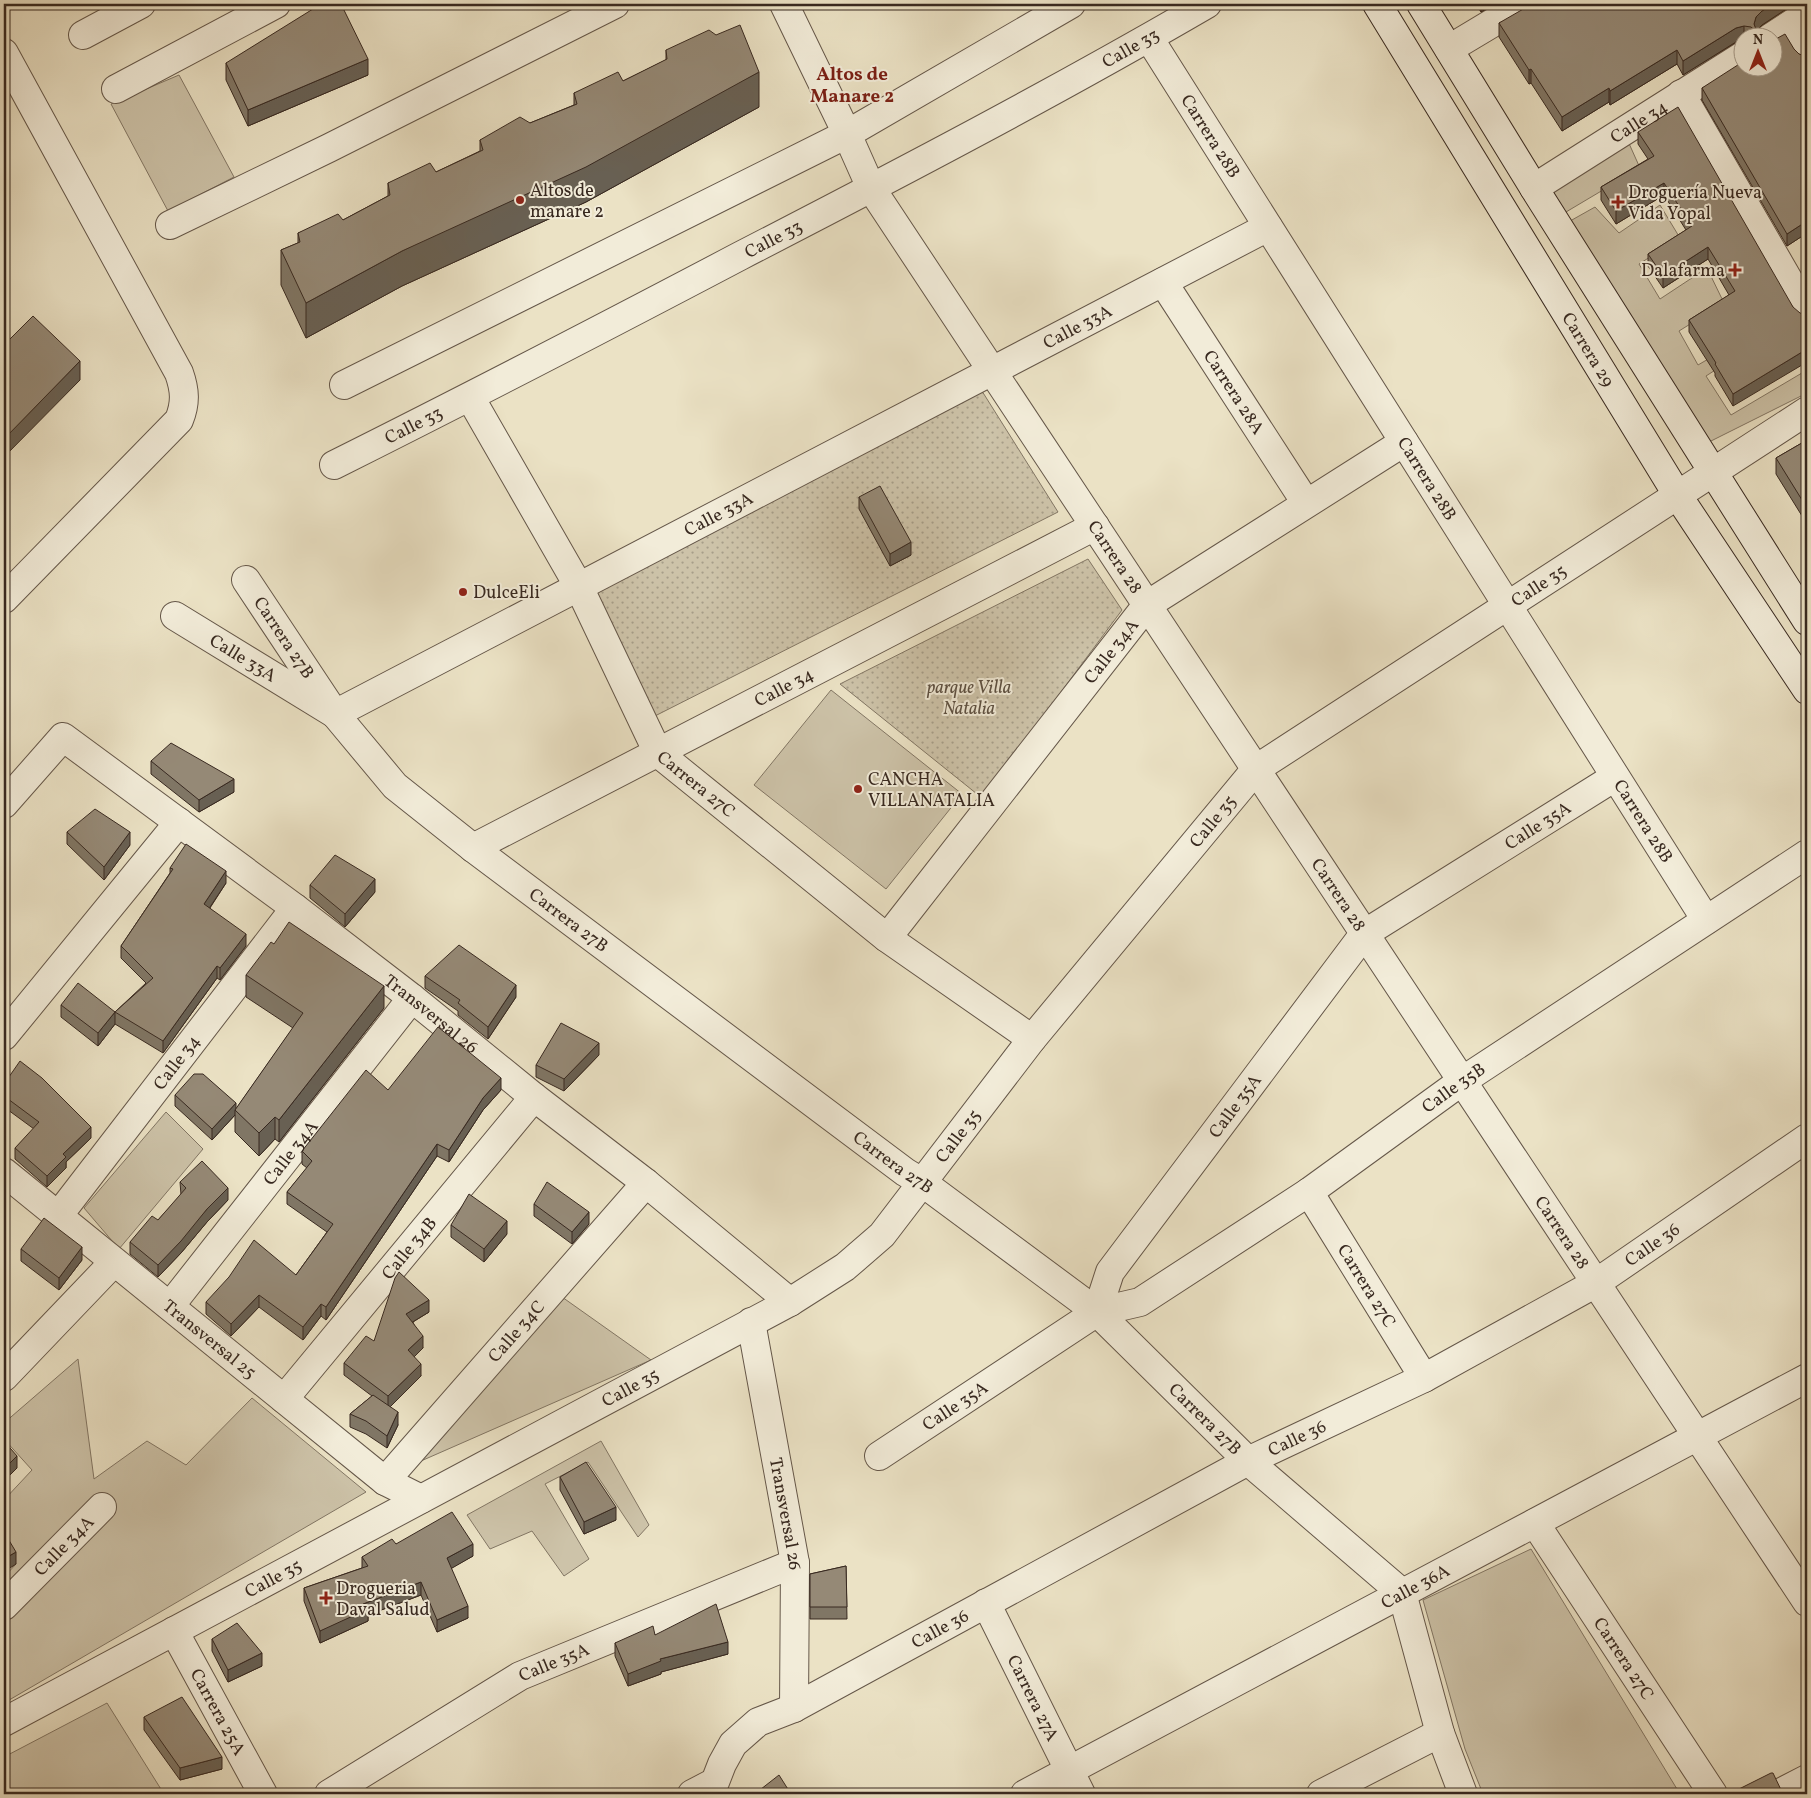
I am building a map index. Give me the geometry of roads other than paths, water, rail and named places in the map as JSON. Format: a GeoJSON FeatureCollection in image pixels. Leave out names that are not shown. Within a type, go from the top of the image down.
{"type":"FeatureCollection","features":[{"type":"Feature","properties":{"kind":"street"},"geometry":{"type":"LineString","coordinates":[[83,35],[141,4]]}},
{"type":"Feature","properties":{"kind":"street"},"geometry":{"type":"LineString","coordinates":[[116,89],[234,13],[276,4]]}},
{"type":"Feature","properties":{"kind":"street"},"geometry":{"type":"LineString","coordinates":[[170,225],[329,148],[615,4]]}},
{"type":"Feature","properties":{"kind":"street","name":"Carrera 28"},"geometry":{"type":"LineString","coordinates":[[784,4],[871,188],[1807,1602]]}},
{"type":"Feature","properties":{"kind":"street"},"geometry":{"type":"LineString","coordinates":[[344,385],[847,134],[1070,4]]}},
{"type":"Feature","properties":{"kind":"street","name":"Calle 33"},"geometry":{"type":"LineString","coordinates":[[334,465],[470,397],[871,188],[1149,38],[1207,4]]}},
{"type":"Feature","properties":{"kind":"street","name":"Carrera 29"},"geometry":{"type":"LineString","coordinates":[[1377,4],[1678,496],[1807,690]]}},
{"type":"Feature","properties":{"kind":"street"},"geometry":{"type":"LineString","coordinates":[[1421,4],[1534,188],[1713,472],[1803,604]]}},
{"type":"Feature","properties":{"kind":"street"},"geometry":{"type":"LineString","coordinates":[[1448,49],[1524,4]]}},
{"type":"Feature","properties":{"kind":"street"},"geometry":{"type":"LineString","coordinates":[[1789,25],[1807,52]]}},
{"type":"Feature","properties":{"kind":"street","name":"Carrera 28B"},"geometry":{"type":"LineString","coordinates":[[1149,38],[1706,920]]}},
{"type":"Feature","properties":{"kind":"street"},"geometry":{"type":"LineString","coordinates":[[4,54],[170,357],[184,387],[184,402],[179,420],[4,599]]}},
{"type":"Feature","properties":{"kind":"street","name":"Calle 34"},"geometry":{"type":"LineString","coordinates":[[1534,188],[1734,61]]}},
{"type":"Feature","properties":{"kind":"street"},"geometry":{"type":"LineString","coordinates":[[1681,94],[1807,312]]}},
{"type":"Feature","properties":{"kind":"street","name":"Calle 33A"},"geometry":{"type":"LineString","coordinates":[[175,616],[335,714],[1268,227]]}},
{"type":"Feature","properties":{"kind":"street","name":"Carrera 28A"},"geometry":{"type":"LineString","coordinates":[[1163,282],[1306,503]]}},
{"type":"Feature","properties":{"kind":"street","name":"Carrera 27C"},"geometry":{"type":"LineString","coordinates":[[470,397],[579,587],[658,752],[886,938],[1032,1039]]}},
{"type":"Feature","properties":{"kind":"street","name":"Calle 35"},"geometry":{"type":"LineString","coordinates":[[4,1722],[790,1302],[844,1267],[882,1235],[1032,1039],[1256,769],[1807,411]]}},
{"type":"Feature","properties":{"kind":"street","name":"Calle 34A"},"geometry":{"type":"LineString","coordinates":[[886,938],[1146,604],[1404,442]]}},
{"type":"Feature","properties":{"kind":"street","name":"Calle 34"},"geometry":{"type":"LineString","coordinates":[[473,848],[1095,526]]}},
{"type":"Feature","properties":{"kind":"street","name":"Carrera 27B"},"geometry":{"type":"LineString","coordinates":[[246,580],[335,714],[395,786],[473,848],[905,1172],[923,1183],[1097,1312],[1248,1461],[1402,1593]]}},
{"type":"Feature","properties":{"kind":"street","name":"Transversal 26"},"geometry":{"type":"LineString","coordinates":[[4,804],[63,737],[295,908],[412,998],[534,1097],[646,1183],[790,1302]]}},
{"type":"Feature","properties":{"kind":"street","name":"Calle 35A"},"geometry":{"type":"LineString","coordinates":[[879,1456],[1097,1312],[1110,1272],[1364,934],[1615,777]]}},
{"type":"Feature","properties":{"kind":"street"},"geometry":{"type":"LineString","coordinates":[[4,1036],[179,822]]}},
{"type":"Feature","properties":{"kind":"street","name":"Calle 35B"},"geometry":{"type":"LineString","coordinates":[[1097,1312],[1140,1302],[1309,1192],[1462,1081],[1807,854]]}},
{"type":"Feature","properties":{"kind":"street","name":"Calle 34"},"geometry":{"type":"LineString","coordinates":[[58,1216],[295,908]]}},
{"type":"Feature","properties":{"kind":"street","name":"Calle 34A"},"geometry":{"type":"LineString","coordinates":[[170,1306],[412,998]]}},
{"type":"Feature","properties":{"kind":"street","name":"Calle 34B"},"geometry":{"type":"LineString","coordinates":[[284,1398],[534,1097]]}},
{"type":"Feature","properties":{"kind":"street","name":"Calle 36"},"geometry":{"type":"LineString","coordinates":[[692,1794],[719,1788],[722,1764],[733,1744],[758,1722],[794,1708],[1248,1461],[1424,1378],[1596,1283],[1807,1138]]}},
{"type":"Feature","properties":{"kind":"street","name":"Transversal 25"},"geometry":{"type":"LineString","coordinates":[[4,1172],[386,1481],[421,1499]]}},
{"type":"Feature","properties":{"kind":"street","name":"Calle 34C"},"geometry":{"type":"LineString","coordinates":[[386,1481],[646,1183]]}},
{"type":"Feature","properties":{"kind":"street","name":"Carrera 27C"},"geometry":{"type":"LineString","coordinates":[[1309,1192],[1424,1378]]}},
{"type":"Feature","properties":{"kind":"street"},"geometry":{"type":"LineString","coordinates":[[4,1377],[114,1262]]}},
{"type":"Feature","properties":{"kind":"street","name":"Transversal 26"},"geometry":{"type":"LineString","coordinates":[[751,1322],[795,1564],[794,1708]]}},
{"type":"Feature","properties":{"kind":"street","name":"Calle 36A"},"geometry":{"type":"LineString","coordinates":[[1025,1794],[1076,1782],[1402,1593],[1807,1378]]}},
{"type":"Feature","properties":{"kind":"street","name":"Calle 34A"},"geometry":{"type":"LineString","coordinates":[[4,1606],[102,1507]]}},
{"type":"Feature","properties":{"kind":"street","name":"Carrera 27C"},"geometry":{"type":"LineString","coordinates":[[1535,1523],[1713,1794]]}},
{"type":"Feature","properties":{"kind":"street","name":"Calle 35A"},"geometry":{"type":"LineString","coordinates":[[329,1794],[520,1676],[795,1564]]}},
{"type":"Feature","properties":{"kind":"street"},"geometry":{"type":"LineString","coordinates":[[1402,1593],[1440,1733],[1463,1794]]}},
{"type":"Feature","properties":{"kind":"street","name":"Carrera 27A"},"geometry":{"type":"LineString","coordinates":[[986,1603],[1076,1782]]}},
{"type":"Feature","properties":{"kind":"street","name":"Carrera 25A"},"geometry":{"type":"LineString","coordinates":[[174,1631],[263,1794]]}},
{"type":"Feature","properties":{"kind":"street"},"geometry":{"type":"LineString","coordinates":[[1321,1794],[1440,1733]]}},
{"type":"Feature","properties":{"kind":"street"},"geometry":{"type":"LineString","coordinates":[[1778,1794],[1807,1779]]}},
{"type":"Feature","properties":{"kind":"place","name":"Altos de manare 2"},"geometry":{"type":"Point","coordinates":[520,200]}},
{"type":"Feature","properties":{"kind":"place","name":"Droguería Nueva Vida Yopal"},"geometry":{"type":"Point","coordinates":[1618,202]}},
{"type":"Feature","properties":{"kind":"place","name":"Dalafarma"},"geometry":{"type":"Point","coordinates":[1735,270]}},
{"type":"Feature","properties":{"kind":"place","name":"DulceEli"},"geometry":{"type":"Point","coordinates":[463,592]}},
{"type":"Feature","properties":{"kind":"place","name":"CANCHA VILLANATALIA"},"geometry":{"type":"Point","coordinates":[858,789]}},
{"type":"Feature","properties":{"kind":"place","name":"Drogueria Daval Salud"},"geometry":{"type":"Point","coordinates":[326,1598]}},
{"type":"Feature","properties":{"kind":"district","name":"Altos de Manare 2"},"geometry":{"type":"Point","coordinates":[852,84]}},
{"type":"Feature","properties":{"kind":"park label","name":"parque Villa Natalia"},"geometry":{"type":"Point","coordinates":[969,698]}}]}
